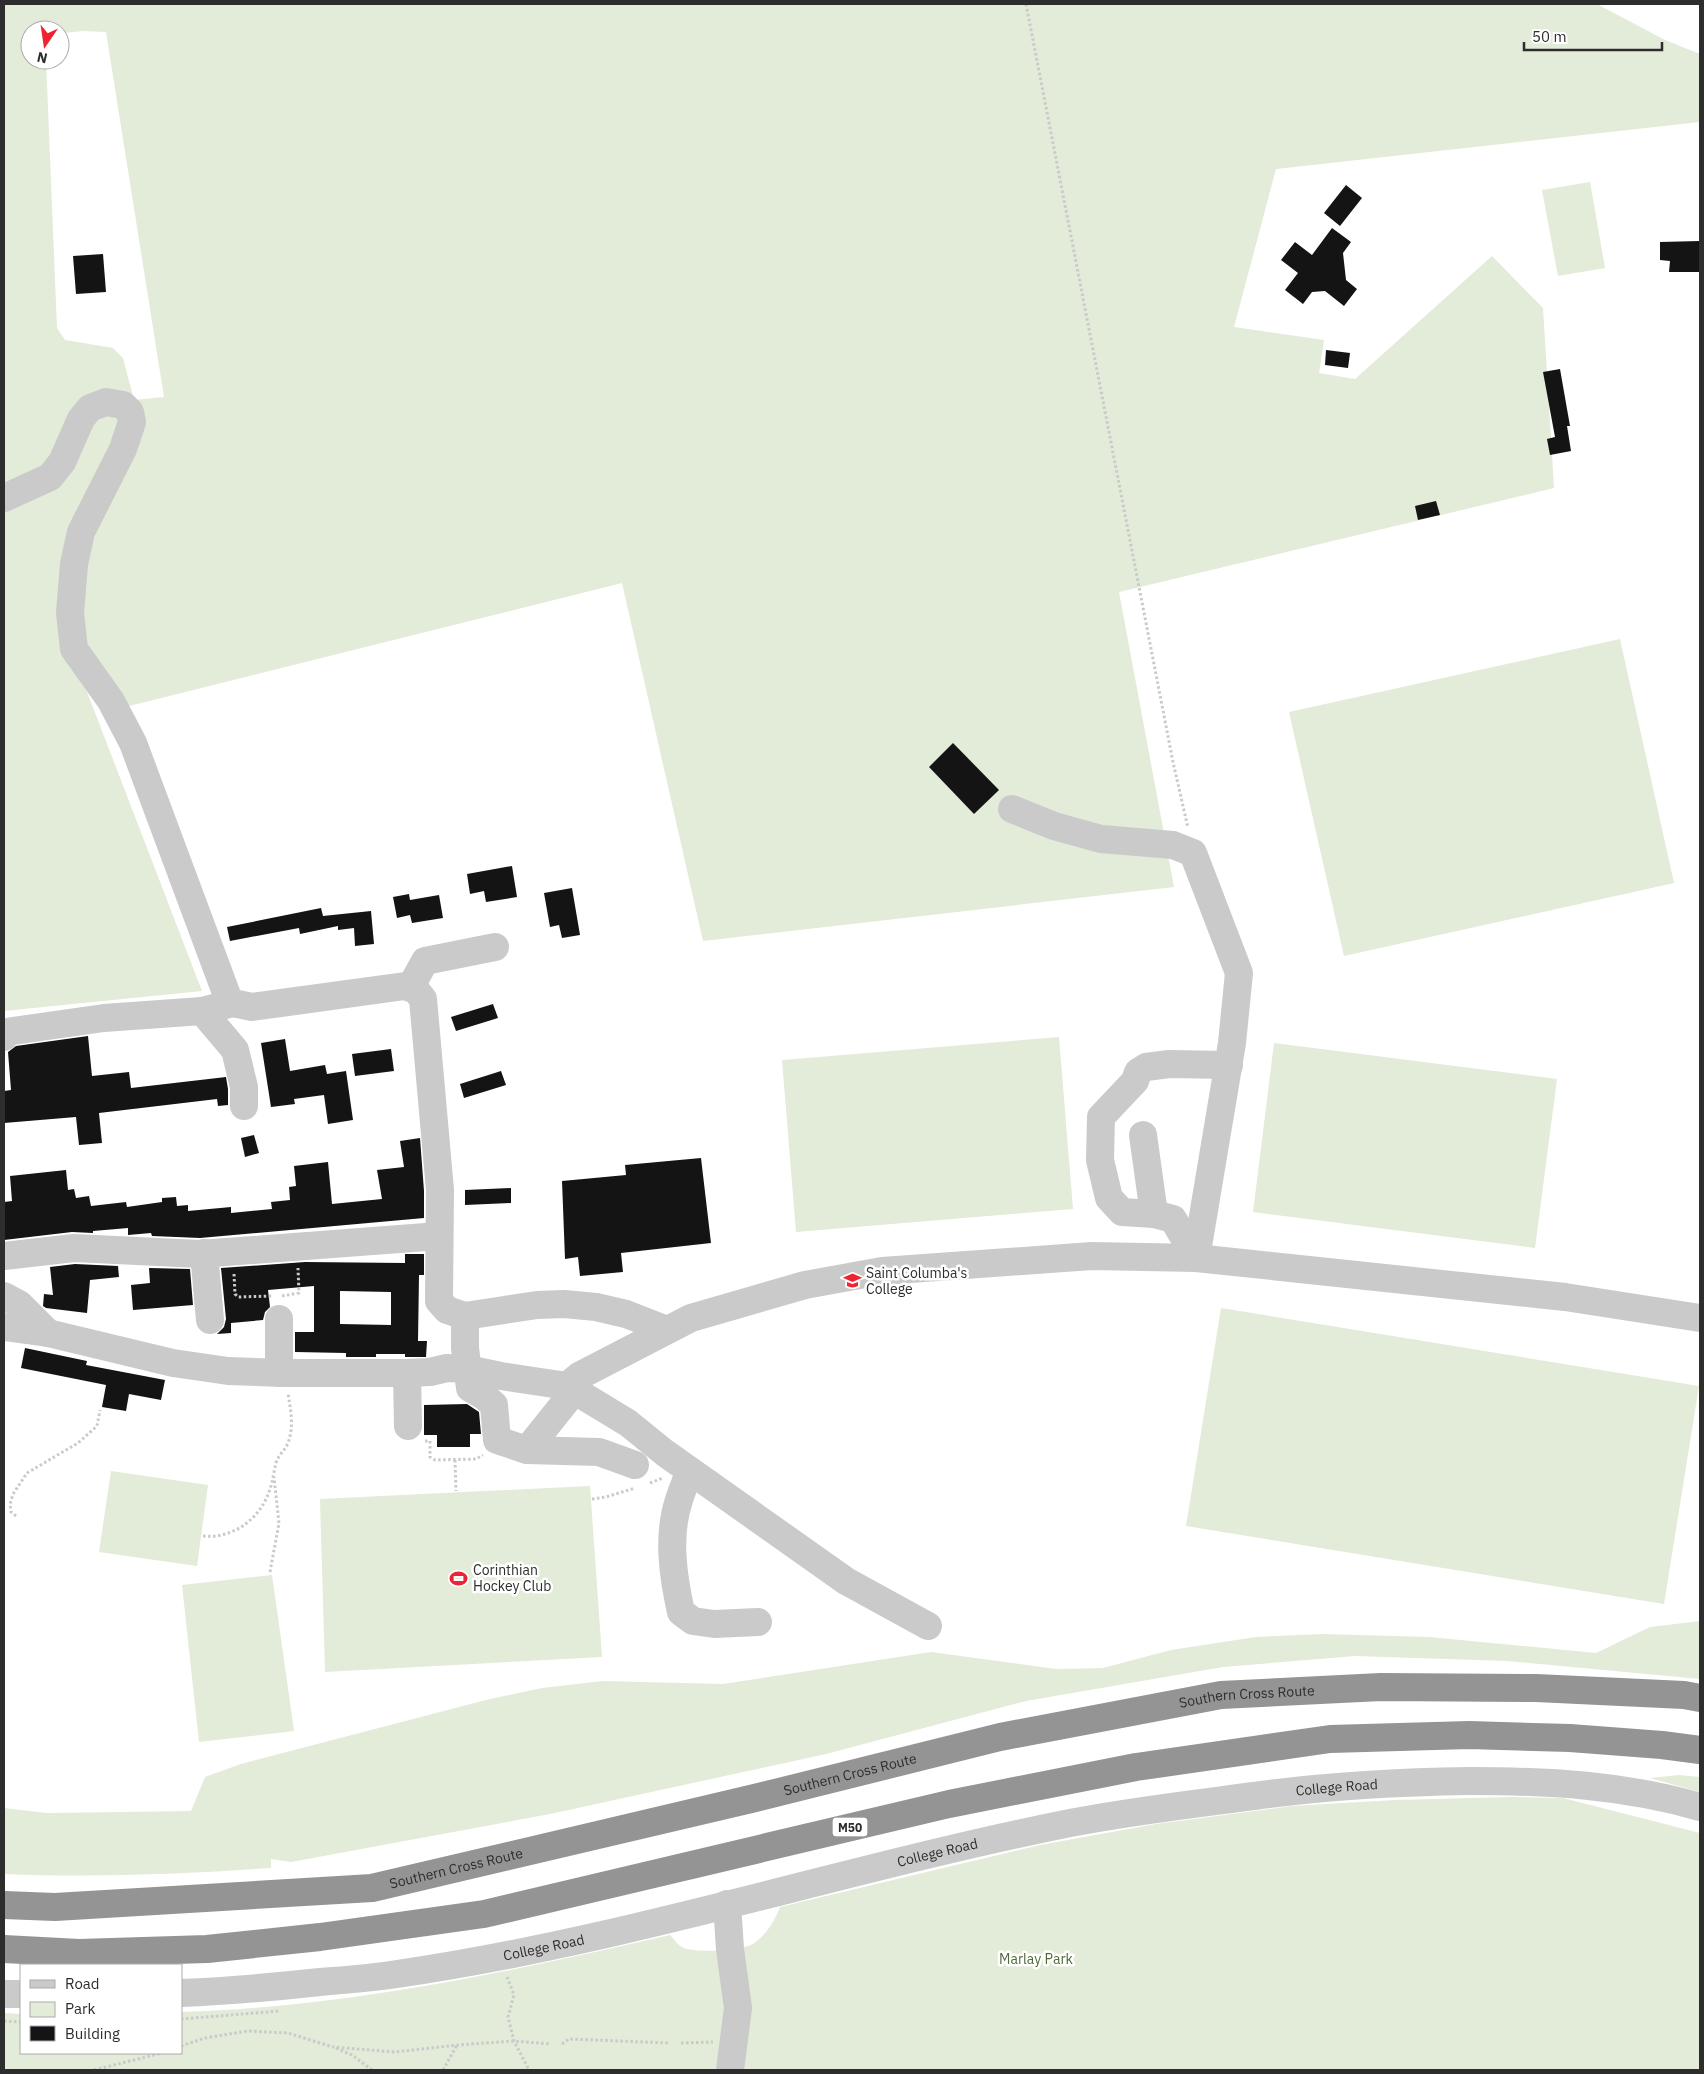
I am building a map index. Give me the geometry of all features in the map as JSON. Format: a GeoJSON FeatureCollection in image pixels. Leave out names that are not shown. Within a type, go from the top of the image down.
{"type":"FeatureCollection","features":[{"type":"Feature","properties":{"kind":"highway","name":"Southern Cross Route"},"geometry":{"type":"LineString","coordinates":[[4,1905],[56,1907],[372,1888],[756,1798],[1000,1737],[1221,1695],[1380,1687],[1536,1688],[1684,1695],[1700,1698]]}},
{"type":"Feature","properties":{"kind":"highway","name":"M50"},"geometry":{"type":"LineString","coordinates":[[4,1949],[79,1953],[207,1949],[320,1938],[484,1914],[949,1804],[1136,1767],[1330,1739],[1469,1735],[1542,1737],[1662,1745],[1700,1750]]}},
{"type":"Feature","properties":{"kind":"street"},"geometry":{"type":"LineString","coordinates":[[4,498],[50,477],[62,462],[81,419],[90,408],[106,402],[123,405],[130,412],[132,422],[123,450],[81,532],[74,564],[70,613],[74,649],[111,701],[133,743],[228,998],[233,1003]]}},
{"type":"Feature","properties":{"kind":"street"},"geometry":{"type":"LineString","coordinates":[[1012,809],[1054,826],[1101,839],[1173,845],[1193,853],[1239,973],[1229,1065],[1196,1258]]}},
{"type":"Feature","properties":{"kind":"street"},"geometry":{"type":"LineString","coordinates":[[410,988],[425,961],[495,947]]}},
{"type":"Feature","properties":{"kind":"street"},"geometry":{"type":"LineString","coordinates":[[4,1036],[6,1032],[104,1018],[202,1011],[233,1003],[252,1007],[405,986],[415,989],[423,999],[440,1190],[440,1301],[447,1310],[465,1316],[537,1305],[564,1304],[596,1307],[626,1314],[667,1330]]}},
{"type":"Feature","properties":{"kind":"street"},"geometry":{"type":"LineString","coordinates":[[202,1011],[235,1050],[244,1087],[244,1106]]}},
{"type":"Feature","properties":{"kind":"street"},"geometry":{"type":"LineString","coordinates":[[1196,1258],[1173,1219],[1154,1214],[1122,1212],[1109,1198],[1100,1160],[1101,1117],[1129,1088],[1138,1072],[1146,1067],[1169,1064],[1229,1065]]}},
{"type":"Feature","properties":{"kind":"street"},"geometry":{"type":"LineString","coordinates":[[1143,1134],[1154,1214]]}},
{"type":"Feature","properties":{"kind":"street"},"geometry":{"type":"LineString","coordinates":[[4,1256],[74,1248],[204,1253],[439,1236]]}},
{"type":"Feature","properties":{"kind":"street"},"geometry":{"type":"LineString","coordinates":[[204,1253],[210,1320]]}},
{"type":"Feature","properties":{"kind":"street"},"geometry":{"type":"LineString","coordinates":[[527,1450],[579,1376],[667,1330],[691,1318],[805,1285],[882,1271],[1092,1256],[1196,1258],[1565,1297],[1700,1318]]}},
{"type":"Feature","properties":{"kind":"street"},"geometry":{"type":"LineString","coordinates":[[4,1296],[19,1304],[48,1333]]}},
{"type":"Feature","properties":{"kind":"street"},"geometry":{"type":"LineString","coordinates":[[465,1316],[467,1369],[470,1388],[484,1396],[494,1406],[497,1440],[527,1450],[599,1452],[635,1465]]}},
{"type":"Feature","properties":{"kind":"street"},"geometry":{"type":"LineString","coordinates":[[279,1319],[283,1373]]}},
{"type":"Feature","properties":{"kind":"street"},"geometry":{"type":"LineString","coordinates":[[4,1327],[48,1333],[174,1363],[228,1371],[406,1373],[430,1372],[447,1368],[467,1369],[567,1393],[628,1423],[690,1471],[846,1581],[928,1626]]}},
{"type":"Feature","properties":{"kind":"street"},"geometry":{"type":"LineString","coordinates":[[406,1373],[408,1426]]}},
{"type":"Feature","properties":{"kind":"street"},"geometry":{"type":"LineString","coordinates":[[690,1471],[678,1501],[674,1524],[674,1580],[681,1612],[694,1621],[714,1624],[758,1622]]}},
{"type":"Feature","properties":{"kind":"street","name":"College Road"},"geometry":{"type":"LineString","coordinates":[[182,1993],[231,1991],[396,1974],[560,1944],[837,1876],[1070,1823],[1147,1810],[1328,1786],[1411,1782],[1565,1783],[1619,1789],[1671,1798],[1700,1807]]}},
{"type":"Feature","properties":{"kind":"street"},"geometry":{"type":"LineString","coordinates":[[727,1904],[730,1948],[738,2008],[730,2070]]}},
{"type":"Feature","properties":{"kind":"street"},"geometry":{"type":"LineString","coordinates":[[4,1994],[20,1994]]}},
{"type":"Feature","properties":{"kind":"path"},"geometry":{"type":"LineString","coordinates":[[1026,4],[1173,762],[1193,853]]}},
{"type":"Feature","properties":{"kind":"path"},"geometry":{"type":"LineString","coordinates":[[233,1251],[235,1294],[238,1297],[296,1295],[300,1293],[296,1246]]}},
{"type":"Feature","properties":{"kind":"path"},"geometry":{"type":"LineString","coordinates":[[203,1536],[221,1535],[237,1530],[251,1520],[262,1506],[270,1490],[279,1453],[287,1446],[292,1431],[283,1373]]}},
{"type":"Feature","properties":{"kind":"path"},"geometry":{"type":"LineString","coordinates":[[16,1516],[11,1512],[10,1504],[16,1488],[27,1473],[78,1443],[96,1426],[100,1410]]}},
{"type":"Feature","properties":{"kind":"path"},"geometry":{"type":"LineString","coordinates":[[408,1426],[422,1441],[430,1441],[430,1457],[435,1460],[480,1458],[497,1440]]}},
{"type":"Feature","properties":{"kind":"path"},"geometry":{"type":"LineString","coordinates":[[455,1460],[456,1491]]}},
{"type":"Feature","properties":{"kind":"path"},"geometry":{"type":"LineString","coordinates":[[270,1572],[279,1522],[274,1473]]}},
{"type":"Feature","properties":{"kind":"path"},"geometry":{"type":"LineString","coordinates":[[506,1976],[514,1995],[508,2017],[514,2041],[528,2070]]}},
{"type":"Feature","properties":{"kind":"path"},"geometry":{"type":"LineString","coordinates":[[182,2018],[282,2010]]}},
{"type":"Feature","properties":{"kind":"path"},"geometry":{"type":"LineString","coordinates":[[4,2021],[20,2022]]}},
{"type":"Feature","properties":{"kind":"path"},"geometry":{"type":"LineString","coordinates":[[182,2046],[205,2038],[248,2031],[288,2033],[352,2055],[372,2070]]}},
{"type":"Feature","properties":{"kind":"path"},"geometry":{"type":"LineString","coordinates":[[562,2044],[569,2039],[669,2043]]}},
{"type":"Feature","properties":{"kind":"path"},"geometry":{"type":"LineString","coordinates":[[333,2047],[395,2052],[514,2041],[551,2044]]}},
{"type":"Feature","properties":{"kind":"path"},"geometry":{"type":"LineString","coordinates":[[443,2070],[458,2045]]}},
{"type":"Feature","properties":{"kind":"path"},"geometry":{"type":"LineString","coordinates":[[94,2070],[158,2054]]}},
{"type":"Feature","properties":{"kind":"green space"},"geometry":{"type":"Polygon","coordinates":[[[4,4],[1597,4],[1665,40],[1700,54],[1700,122],[1276,169],[1234,327],[1324,340],[1319,373],[1355,379],[1492,256],[1543,308],[1554,488],[1119,592],[1174,887],[703,941],[622,583],[117,709],[69,645],[202,991],[4,1011],[4,4]],[[20,20],[20,70],[46,70],[57,328],[65,340],[113,348],[123,358],[134,400],[164,397],[106,32],[70,32],[70,20],[20,20]]]}},
{"type":"Feature","properties":{"kind":"green space"},"geometry":{"type":"Polygon","coordinates":[[[1590,182],[1605,268],[1558,276],[1542,190],[1590,182]]]}},
{"type":"Feature","properties":{"kind":"green space"},"geometry":{"type":"Polygon","coordinates":[[[1620,639],[1674,883],[1344,956],[1289,712],[1620,639]]]}},
{"type":"Feature","properties":{"kind":"green space"},"geometry":{"type":"Polygon","coordinates":[[[1059,1037],[1073,1209],[796,1232],[782,1060],[1059,1037]]]}},
{"type":"Feature","properties":{"kind":"green space"},"geometry":{"type":"Polygon","coordinates":[[[1274,1043],[1557,1079],[1535,1248],[1253,1212],[1274,1043]]]}},
{"type":"Feature","properties":{"kind":"green space"},"geometry":{"type":"Polygon","coordinates":[[[1221,1308],[1699,1386],[1664,1604],[1186,1526],[1221,1308]]]}},
{"type":"Feature","properties":{"kind":"green space"},"geometry":{"type":"Polygon","coordinates":[[[111,1471],[208,1485],[197,1566],[99,1552],[111,1471]]]}},
{"type":"Feature","properties":{"kind":"green space","name":"Corinthian Hockey Club"},"geometry":{"type":"Polygon","coordinates":[[[590,1486],[602,1657],[325,1672],[320,1499],[590,1486]]]}},
{"type":"Feature","properties":{"kind":"green space"},"geometry":{"type":"Polygon","coordinates":[[[272,1575],[294,1731],[199,1742],[182,1585],[272,1575]]]}},
{"type":"Feature","properties":{"kind":"green space"},"geometry":{"type":"Polygon","coordinates":[[[1700,1621],[1700,1679],[1507,1661],[1355,1656],[1223,1667],[1026,1701],[826,1754],[550,1814],[291,1862],[271,1859],[271,1868],[138,1875],[4,1874],[4,1808],[47,1813],[191,1811],[205,1777],[241,1764],[486,1700],[542,1688],[603,1681],[723,1684],[931,1652],[1056,1669],[1103,1668],[1171,1650],[1256,1637],[1321,1634],[1429,1637],[1596,1653],[1650,1627],[1700,1621]]]}},
{"type":"Feature","properties":{"kind":"green space"},"geometry":{"type":"Polygon","coordinates":[[[1679,1775],[1700,1777],[1700,1792],[1650,1778],[1679,1775]]]}},
{"type":"Feature","properties":{"kind":"green space","name":"Marlay Park"},"geometry":{"type":"Polygon","coordinates":[[[1510,1797],[1563,1798],[1700,1833],[1700,2070],[4,2070],[4,2013],[20,2014],[20,2054],[182,2054],[182,2012],[243,2009],[366,1995],[549,1962],[670,1935],[680,1946],[690,1950],[729,1950],[753,1944],[773,1923],[780,1907],[1040,1845],[1156,1824],[1292,1806],[1395,1800],[1510,1797]]]}},
{"type":"Feature","properties":{"kind":"building"},"geometry":{"type":"Polygon","coordinates":[[[1346,185],[1362,198],[1340,226],[1324,213],[1346,185]]]}},
{"type":"Feature","properties":{"kind":"building"},"geometry":{"type":"Polygon","coordinates":[[[1332,228],[1351,242],[1343,253],[1346,280],[1357,289],[1344,306],[1325,291],[1312,292],[1303,304],[1285,290],[1298,273],[1281,260],[1295,242],[1312,255],[1332,228]]]}},
{"type":"Feature","properties":{"kind":"building"},"geometry":{"type":"Polygon","coordinates":[[[1700,241],[1700,272],[1669,272],[1670,261],[1660,260],[1660,242],[1700,241]]]}},
{"type":"Feature","properties":{"kind":"building"},"geometry":{"type":"Polygon","coordinates":[[[103,254],[106,292],[76,294],[73,256],[103,254]]]}},
{"type":"Feature","properties":{"kind":"building"},"geometry":{"type":"Polygon","coordinates":[[[1326,350],[1350,353],[1348,368],[1325,365],[1326,350]]]}},
{"type":"Feature","properties":{"kind":"building"},"geometry":{"type":"Polygon","coordinates":[[[1560,369],[1570,426],[1567,426],[1571,451],[1550,455],[1547,439],[1555,437],[1543,372],[1560,369]]]}},
{"type":"Feature","properties":{"kind":"building"},"geometry":{"type":"Polygon","coordinates":[[[1436,501],[1440,515],[1418,520],[1415,506],[1436,501]]]}},
{"type":"Feature","properties":{"kind":"building"},"geometry":{"type":"Polygon","coordinates":[[[953,743],[999,790],[974,814],[929,767],[953,743]]]}},
{"type":"Feature","properties":{"kind":"building"},"geometry":{"type":"Polygon","coordinates":[[[512,866],[517,897],[486,902],[484,891],[470,894],[467,874],[512,866]]]}},
{"type":"Feature","properties":{"kind":"building"},"geometry":{"type":"Polygon","coordinates":[[[572,888],[580,935],[562,938],[559,925],[550,927],[544,893],[572,888]]]}},
{"type":"Feature","properties":{"kind":"building"},"geometry":{"type":"Polygon","coordinates":[[[409,894],[410,900],[439,895],[443,918],[412,923],[410,915],[397,918],[393,897],[409,894]]]}},
{"type":"Feature","properties":{"kind":"building"},"geometry":{"type":"Polygon","coordinates":[[[321,908],[323,916],[371,911],[374,944],[355,946],[354,928],[338,930],[338,926],[300,934],[299,928],[230,941],[227,927],[321,908]]]}},
{"type":"Feature","properties":{"kind":"building"},"geometry":{"type":"Polygon","coordinates":[[[493,1004],[498,1018],[456,1031],[451,1017],[493,1004]]]}},
{"type":"Feature","properties":{"kind":"building"},"geometry":{"type":"Polygon","coordinates":[[[88,1036],[92,1076],[129,1072],[131,1088],[226,1077],[228,1105],[218,1106],[217,1099],[99,1113],[102,1143],[79,1145],[76,1117],[4,1123],[4,1091],[11,1090],[8,1052],[16,1046],[88,1036]]]}},
{"type":"Feature","properties":{"kind":"building"},"geometry":{"type":"Polygon","coordinates":[[[285,1039],[290,1071],[325,1065],[327,1074],[346,1071],[353,1120],[328,1124],[324,1095],[294,1099],[295,1104],[271,1107],[261,1043],[285,1039]]]}},
{"type":"Feature","properties":{"kind":"building"},"geometry":{"type":"Polygon","coordinates":[[[391,1049],[394,1071],[355,1076],[352,1054],[391,1049]]]}},
{"type":"Feature","properties":{"kind":"building"},"geometry":{"type":"Polygon","coordinates":[[[501,1071],[506,1085],[464,1098],[460,1084],[501,1071]]]}},
{"type":"Feature","properties":{"kind":"building"},"geometry":{"type":"Polygon","coordinates":[[[254,1135],[259,1153],[245,1157],[241,1138],[254,1135]]]}},
{"type":"Feature","properties":{"kind":"building"},"geometry":{"type":"Polygon","coordinates":[[[420,1138],[424,1218],[200,1238],[152,1236],[151,1233],[128,1235],[128,1228],[93,1231],[93,1233],[72,1232],[4,1240],[4,1202],[12,1201],[10,1176],[66,1170],[68,1190],[74,1189],[76,1198],[89,1196],[91,1206],[126,1202],[127,1207],[162,1202],[162,1198],[176,1197],[177,1206],[188,1205],[188,1211],[231,1207],[231,1213],[272,1209],[271,1202],[290,1200],[289,1187],[296,1186],[294,1166],[328,1162],[332,1204],[382,1199],[377,1170],[404,1167],[400,1141],[420,1138]]]}},
{"type":"Feature","properties":{"kind":"building"},"geometry":{"type":"Polygon","coordinates":[[[701,1158],[711,1243],[621,1253],[623,1272],[580,1276],[578,1257],[565,1259],[562,1181],[626,1175],[625,1165],[701,1158]]]}},
{"type":"Feature","properties":{"kind":"building"},"geometry":{"type":"Polygon","coordinates":[[[511,1188],[511,1203],[465,1205],[465,1190],[511,1188]]]}},
{"type":"Feature","properties":{"kind":"building"},"geometry":{"type":"Polygon","coordinates":[[[405,1254],[424,1254],[424,1275],[419,1275],[418,1341],[427,1341],[426,1357],[405,1357],[405,1354],[376,1354],[376,1357],[346,1357],[346,1353],[295,1352],[295,1332],[314,1332],[314,1286],[268,1290],[270,1307],[265,1312],[263,1320],[231,1323],[231,1333],[217,1334],[224,1327],[226,1319],[221,1268],[305,1262],[405,1263],[405,1254]],[[340,1291],[340,1324],[391,1325],[391,1292],[340,1291]]]}},
{"type":"Feature","properties":{"kind":"building"},"geometry":{"type":"Polygon","coordinates":[[[75,1264],[118,1266],[119,1277],[90,1280],[87,1313],[46,1308],[43,1306],[44,1294],[53,1295],[50,1267],[75,1264]]]}},
{"type":"Feature","properties":{"kind":"building"},"geometry":{"type":"Polygon","coordinates":[[[149,1268],[190,1269],[193,1305],[133,1310],[131,1285],[150,1283],[149,1268]]]}},
{"type":"Feature","properties":{"kind":"building"},"geometry":{"type":"Polygon","coordinates":[[[25,1348],[87,1361],[86,1365],[165,1380],[161,1400],[129,1394],[126,1411],[102,1407],[106,1385],[21,1368],[25,1348]]]}},
{"type":"Feature","properties":{"kind":"building"},"geometry":{"type":"Polygon","coordinates":[[[467,1404],[479,1412],[481,1434],[470,1434],[470,1447],[437,1447],[437,1435],[424,1435],[424,1405],[467,1404]]]}},
{"type":"Feature","properties":{"kind":"place","name":"Saint Columba's College"},"geometry":{"type":"Point","coordinates":[852,1281]}},
{"type":"Feature","properties":{"kind":"place","name":"Corinthian Hockey Club"},"geometry":{"type":"Point","coordinates":[459,1578]}}]}
